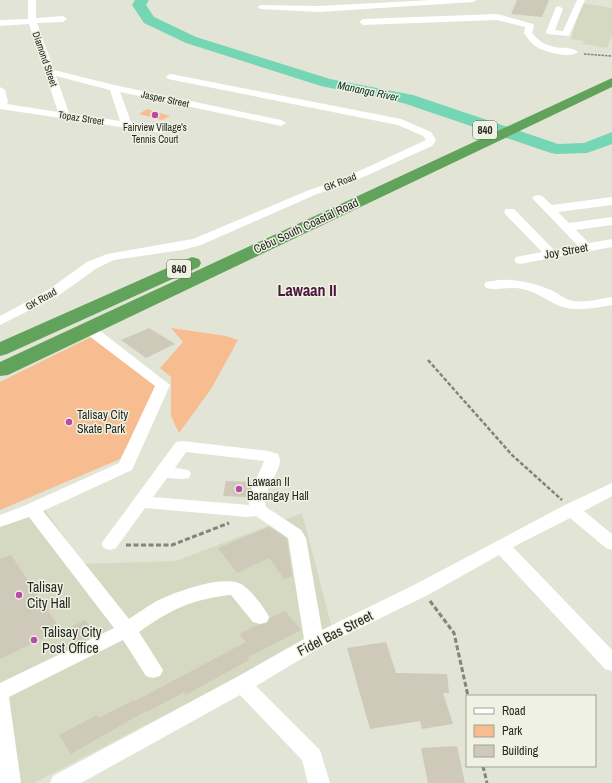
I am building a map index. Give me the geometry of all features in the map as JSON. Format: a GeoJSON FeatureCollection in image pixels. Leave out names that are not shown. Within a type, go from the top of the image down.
{"type":"FeatureCollection","features":[{"type":"Feature","properties":{"kind":"highway","name":"Cebu South Coastal Road"},"geometry":{"type":"LineString","coordinates":[[0,370],[90,329],[365,191],[612,72]]}},
{"type":"Feature","properties":{"kind":"highway","name":"Cebu South Coastal Road"},"geometry":{"type":"LineString","coordinates":[[0,350],[612,82]]}},
{"type":"Feature","properties":{"kind":"street","name":"Diamond Street"},"geometry":{"type":"LineString","coordinates":[[32,0],[32,20],[66,116]]}},
{"type":"Feature","properties":{"kind":"street"},"geometry":{"type":"LineString","coordinates":[[559,9],[550,32],[566,34],[581,0]]}},
{"type":"Feature","properties":{"kind":"street"},"geometry":{"type":"LineString","coordinates":[[261,6],[319,9],[476,4],[499,18],[502,24],[483,26]]}},
{"type":"Feature","properties":{"kind":"street"},"geometry":{"type":"LineString","coordinates":[[363,22],[499,18],[530,26],[528,33],[535,43],[548,50],[573,52]]}},
{"type":"Feature","properties":{"kind":"street"},"geometry":{"type":"LineString","coordinates":[[0,23],[63,19]]}},
{"type":"Feature","properties":{"kind":"street","name":"Jasper Street"},"geometry":{"type":"LineString","coordinates":[[50,72],[114,88],[281,123]]}},
{"type":"Feature","properties":{"kind":"street","name":"GK Road"},"geometry":{"type":"LineString","coordinates":[[0,321],[53,293],[92,265],[111,257],[182,246],[197,242],[313,192],[346,181],[428,144],[430,140],[427,134],[401,122],[172,77]]}},
{"type":"Feature","properties":{"kind":"street"},"geometry":{"type":"LineString","coordinates":[[114,88],[127,125]]}},
{"type":"Feature","properties":{"kind":"street"},"geometry":{"type":"LineString","coordinates":[[0,90],[3,102],[0,105]]}},
{"type":"Feature","properties":{"kind":"street","name":"Topaz Street"},"geometry":{"type":"LineString","coordinates":[[0,105],[161,130]]}},
{"type":"Feature","properties":{"kind":"street"},"geometry":{"type":"LineString","coordinates":[[538,198],[586,247]]}},
{"type":"Feature","properties":{"kind":"street"},"geometry":{"type":"LineString","coordinates":[[550,209],[612,201]]}},
{"type":"Feature","properties":{"kind":"street"},"geometry":{"type":"LineString","coordinates":[[510,212],[550,253]]}},
{"type":"Feature","properties":{"kind":"street"},"geometry":{"type":"LineString","coordinates":[[568,227],[612,221]]}},
{"type":"Feature","properties":{"kind":"street","name":"Joy Street"},"geometry":{"type":"LineString","coordinates":[[520,260],[550,253],[612,243]]}},
{"type":"Feature","properties":{"kind":"street"},"geometry":{"type":"LineString","coordinates":[[491,285],[505,282],[516,283],[534,288],[566,303],[593,304],[612,301]]}},
{"type":"Feature","properties":{"kind":"street"},"geometry":{"type":"LineString","coordinates":[[0,522],[126,466],[163,385],[90,329]]}},
{"type":"Feature","properties":{"kind":"street"},"geometry":{"type":"LineString","coordinates":[[110,544],[182,446],[269,456],[272,458],[265,480],[257,492],[253,511]]}},
{"type":"Feature","properties":{"kind":"street"},"geometry":{"type":"LineString","coordinates":[[162,472],[183,474]]}},
{"type":"Feature","properties":{"kind":"street","name":"Fidel Bas Street"},"geometry":{"type":"LineString","coordinates":[[61,783],[242,684],[314,642],[421,590],[501,546],[612,489]]}},
{"type":"Feature","properties":{"kind":"street"},"geometry":{"type":"LineString","coordinates":[[140,502],[253,511],[295,534],[297,538],[314,642]]}},
{"type":"Feature","properties":{"kind":"street"},"geometry":{"type":"LineString","coordinates":[[32,508],[127,630],[153,670]]}},
{"type":"Feature","properties":{"kind":"street"},"geometry":{"type":"LineString","coordinates":[[571,509],[612,544]]}},
{"type":"Feature","properties":{"kind":"street"},"geometry":{"type":"LineString","coordinates":[[501,546],[612,664]]}},
{"type":"Feature","properties":{"kind":"street"},"geometry":{"type":"LineString","coordinates":[[0,692],[127,630],[160,608],[182,598],[207,591],[228,588],[237,590],[260,616]]}},
{"type":"Feature","properties":{"kind":"street"},"geometry":{"type":"LineString","coordinates":[[242,684],[312,756],[319,783]]}},
{"type":"Feature","properties":{"kind":"street"},"geometry":{"type":"LineString","coordinates":[[0,700],[10,783]]}},
{"type":"Feature","properties":{"kind":"path"},"geometry":{"type":"LineString","coordinates":[[573,52],[612,56]]}},
{"type":"Feature","properties":{"kind":"path"},"geometry":{"type":"LineString","coordinates":[[428,360],[512,455],[571,509]]}},
{"type":"Feature","properties":{"kind":"path"},"geometry":{"type":"LineString","coordinates":[[110,544],[172,545],[253,511]]}},
{"type":"Feature","properties":{"kind":"path"},"geometry":{"type":"LineString","coordinates":[[421,590],[454,634],[468,695]]}},
{"type":"Feature","properties":{"kind":"path"},"geometry":{"type":"LineString","coordinates":[[483,767],[487,783]]}},
{"type":"Feature","properties":{"kind":"shaded area"},"geometry":{"type":"Polygon","coordinates":[[[582,3],[612,8],[612,36],[607,48],[582,44],[584,41],[571,39],[582,3]]]}},
{"type":"Feature","properties":{"kind":"shaded area"},"geometry":{"type":"Polygon","coordinates":[[[44,508],[83,564],[176,561],[302,513],[332,628],[34,783],[0,783],[0,526],[44,508]]]}},
{"type":"Feature","properties":{"kind":"green space","name":"Fairview Village's Tennis Court"},"geometry":{"type":"Polygon","coordinates":[[[147,109],[170,116],[162,120],[139,114],[147,109]]]}},
{"type":"Feature","properties":{"kind":"green space"},"geometry":{"type":"Polygon","coordinates":[[[171,328],[226,336],[238,340],[211,389],[179,433],[171,416],[171,377],[160,368],[183,342],[171,328]]]}},
{"type":"Feature","properties":{"kind":"green space","name":"Talisay City Skate Park"},"geometry":{"type":"Polygon","coordinates":[[[93,336],[158,386],[120,459],[0,510],[0,382],[93,336]]]}},
{"type":"Feature","properties":{"kind":"building"},"geometry":{"type":"Polygon","coordinates":[[[517,0],[549,0],[542,17],[511,14],[517,0]]]}},
{"type":"Feature","properties":{"kind":"building"},"geometry":{"type":"Polygon","coordinates":[[[149,328],[175,344],[146,358],[121,340],[149,328]]]}},
{"type":"Feature","properties":{"kind":"building","name":"Lawaan II Barangay Hall"},"geometry":{"type":"Polygon","coordinates":[[[226,481],[253,482],[248,497],[223,496],[226,481]]]}},
{"type":"Feature","properties":{"kind":"building"},"geometry":{"type":"Polygon","coordinates":[[[269,527],[287,539],[292,576],[284,579],[269,558],[237,573],[218,548],[269,527]]]}},
{"type":"Feature","properties":{"kind":"building","name":"Talisay City Hall"},"geometry":{"type":"Polygon","coordinates":[[[11,555],[61,630],[0,659],[0,559],[11,555]]]}},
{"type":"Feature","properties":{"kind":"building"},"geometry":{"type":"Polygon","coordinates":[[[285,611],[301,630],[247,658],[249,660],[186,695],[184,692],[147,712],[146,711],[71,754],[59,735],[97,715],[99,718],[134,700],[135,701],[246,642],[239,634],[257,625],[267,623],[270,618],[285,611]]]}},
{"type":"Feature","properties":{"kind":"building"},"geometry":{"type":"Polygon","coordinates":[[[85,620],[94,633],[75,642],[65,630],[85,620]]]}},
{"type":"Feature","properties":{"kind":"building"},"geometry":{"type":"Polygon","coordinates":[[[386,642],[396,673],[447,674],[449,693],[443,693],[453,724],[422,729],[420,721],[370,729],[347,648],[386,642]]]}},
{"type":"Feature","properties":{"kind":"building"},"geometry":{"type":"Polygon","coordinates":[[[457,746],[465,783],[428,783],[421,748],[457,746]]]}},
{"type":"Feature","properties":{"kind":"waterway","name":"Mananga River"},"geometry":{"type":"LineString","coordinates":[[142,0],[139,5],[149,20],[191,40],[327,83],[407,99],[557,149],[587,148],[612,137]]}},
{"type":"Feature","properties":{"kind":"place","name":"Fairview Village's Tennis Court"},"geometry":{"type":"Point","coordinates":[155,115]}},
{"type":"Feature","properties":{"kind":"place","name":"Talisay City Skate Park"},"geometry":{"type":"Point","coordinates":[69,422]}},
{"type":"Feature","properties":{"kind":"place","name":"Lawaan II Barangay Hall"},"geometry":{"type":"Point","coordinates":[239,489]}},
{"type":"Feature","properties":{"kind":"place","name":"Talisay City Hall"},"geometry":{"type":"Point","coordinates":[19,595]}},
{"type":"Feature","properties":{"kind":"place","name":"Talisay City Post Office"},"geometry":{"type":"Point","coordinates":[34,640]}},
{"type":"Feature","properties":{"kind":"district","name":"Lawaan II"},"geometry":{"type":"Point","coordinates":[307,290]}}]}
